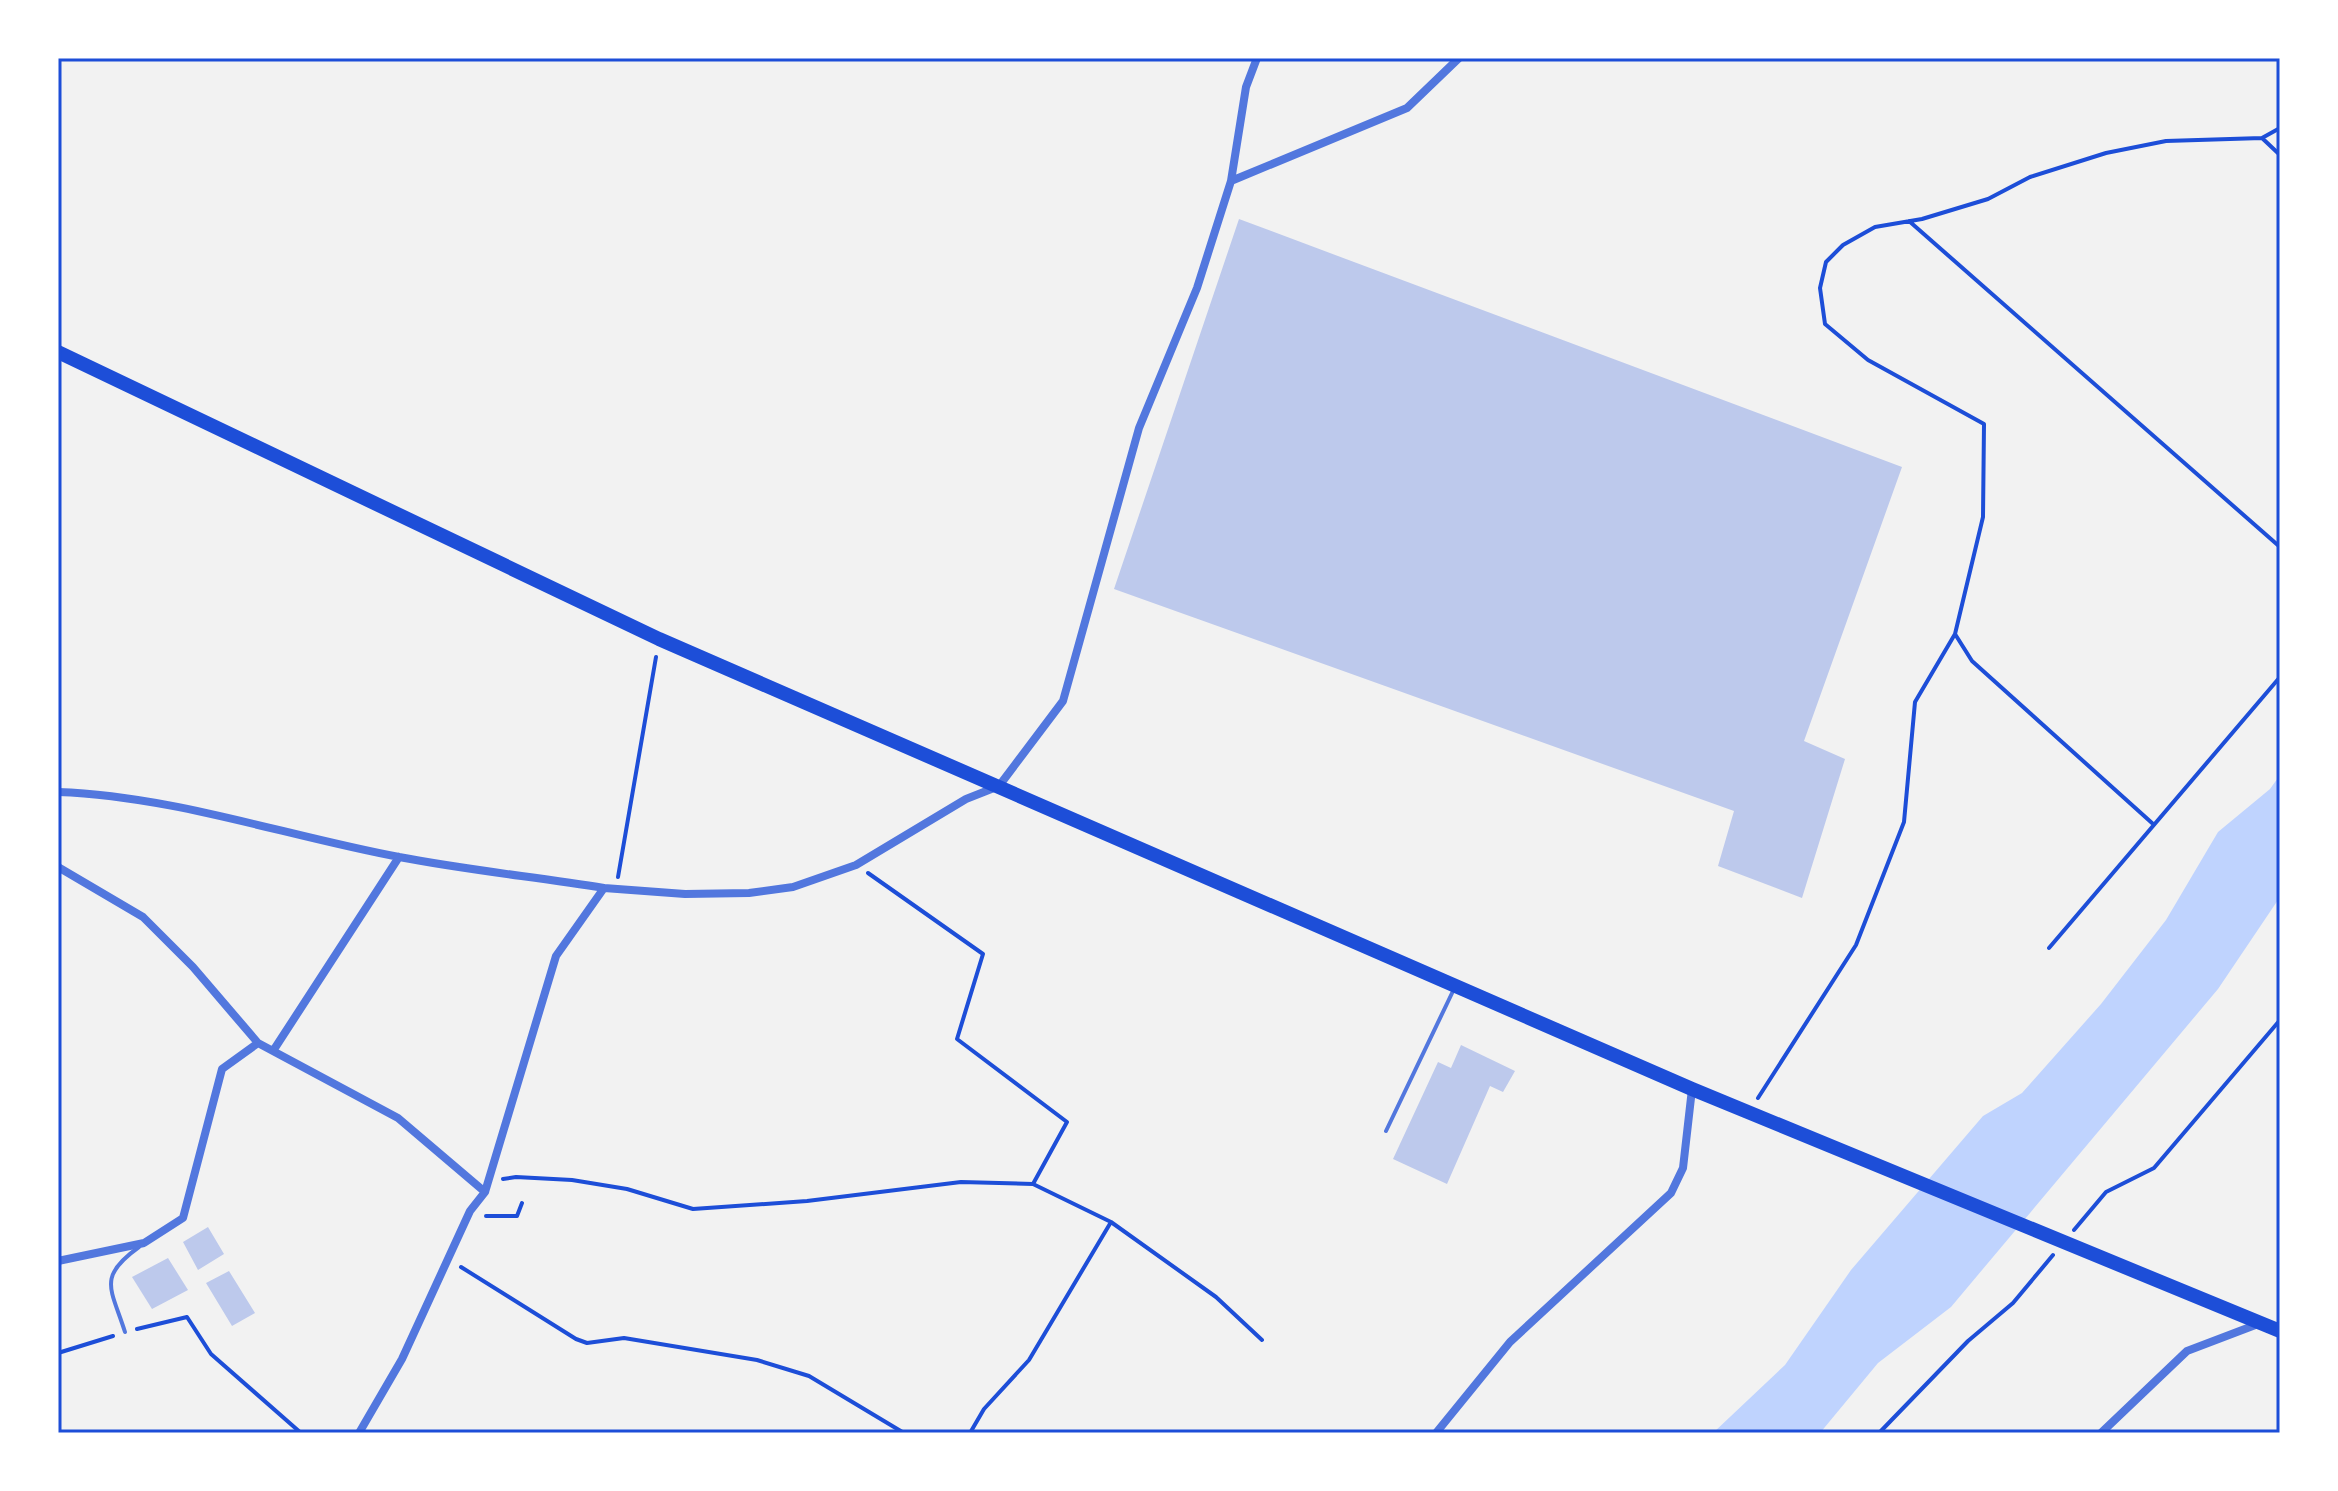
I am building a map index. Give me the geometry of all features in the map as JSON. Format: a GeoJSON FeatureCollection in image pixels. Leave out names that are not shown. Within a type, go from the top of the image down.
{"type":"FeatureCollection","features":[{"type":"Feature","properties":{"kind":"main road"},"geometry":{"type":"LineString","coordinates":[[58,352],[659,639],[1692,1089],[2280,1331]]}},
{"type":"Feature","properties":{"kind":"street"},"geometry":{"type":"LineString","coordinates":[[58,792],[92,793],[191,811],[399,857],[616,890],[749,893],[793,887],[856,865],[966,799],[999,786],[1063,701],[1139,428],[1197,288],[1231,181],[1246,87],[1257,58]]}},
{"type":"Feature","properties":{"kind":"street"},"geometry":{"type":"LineString","coordinates":[[1231,181],[1407,108],[1459,58]]}},
{"type":"Feature","properties":{"kind":"street"},"geometry":{"type":"LineString","coordinates":[[273,1051],[399,857]]}},
{"type":"Feature","properties":{"kind":"street"},"geometry":{"type":"LineString","coordinates":[[58,867],[143,917],[193,967],[258,1043],[398,1118],[485,1192]]}},
{"type":"Feature","properties":{"kind":"street"},"geometry":{"type":"LineString","coordinates":[[359,1433],[402,1359],[470,1211],[485,1192],[556,956],[604,888]]}},
{"type":"Feature","properties":{"kind":"street"},"geometry":{"type":"LineString","coordinates":[[58,1261],[144,1243],[183,1218],[222,1069],[258,1043]]}},
{"type":"Feature","properties":{"kind":"street"},"geometry":{"type":"LineString","coordinates":[[1436,1433],[1510,1342],[1671,1193],[1683,1168],[1692,1089]]}},
{"type":"Feature","properties":{"kind":"street"},"geometry":{"type":"LineString","coordinates":[[2101,1433],[2187,1351],[2260,1323]]}},
{"type":"Feature","properties":{"kind":"lane"},"geometry":{"type":"LineString","coordinates":[[1386,1131],[1455,987]]}},
{"type":"Feature","properties":{"kind":"lane"},"geometry":{"type":"LineString","coordinates":[[125,1332],[110,1284],[115,1264],[144,1243]]}},
{"type":"Feature","properties":{"kind":"path"},"geometry":{"type":"LineString","coordinates":[[1749,1112],[1856,945],[1904,822],[1915,702],[1955,634],[1983,517],[1984,424],[1868,360],[1825,324],[1820,288],[1826,262],[1843,245],[1875,227],[1988,199],[2030,177],[2106,153],[2166,141],[2262,138],[2280,128]]}},
{"type":"Feature","properties":{"kind":"path"},"geometry":{"type":"LineString","coordinates":[[2262,138],[2280,155]]}},
{"type":"Feature","properties":{"kind":"path"},"geometry":{"type":"LineString","coordinates":[[1909,221],[2280,547]]}},
{"type":"Feature","properties":{"kind":"path"},"geometry":{"type":"LineString","coordinates":[[1955,634],[1972,661],[2152,823]]}},
{"type":"Feature","properties":{"kind":"path"},"geometry":{"type":"LineString","coordinates":[[616,890],[659,639]]}},
{"type":"Feature","properties":{"kind":"path"},"geometry":{"type":"LineString","coordinates":[[2049,948],[2152,823],[2280,677]]}},
{"type":"Feature","properties":{"kind":"path"},"geometry":{"type":"LineString","coordinates":[[856,865],[983,954],[957,1039],[1067,1122],[1033,1184]]}},
{"type":"Feature","properties":{"kind":"path"},"geometry":{"type":"LineString","coordinates":[[497,1183],[516,1177],[572,1180],[627,1189],[693,1209],[807,1201],[961,1182],[1033,1184],[1111,1222],[1216,1297],[1262,1340]]}},
{"type":"Feature","properties":{"kind":"path"},"geometry":{"type":"LineString","coordinates":[[470,1211],[486,1216],[517,1216],[522,1203]]}},
{"type":"Feature","properties":{"kind":"path"},"geometry":{"type":"LineString","coordinates":[[486,1216],[489,1207]]}},
{"type":"Feature","properties":{"kind":"path"},"geometry":{"type":"LineString","coordinates":[[970,1433],[984,1409],[1029,1360],[1111,1222]]}},
{"type":"Feature","properties":{"kind":"path"},"geometry":{"type":"LineString","coordinates":[[448,1260],[576,1339],[587,1343],[624,1338],[757,1360],[809,1376],[904,1433]]}},
{"type":"Feature","properties":{"kind":"path"},"geometry":{"type":"LineString","coordinates":[[58,1353],[187,1317],[211,1354],[301,1433]]}},
{"type":"Feature","properties":{"kind":"water"},"geometry":{"type":"Polygon","coordinates":[[[2280,775],[2280,897],[2218,989],[1951,1307],[1878,1363],[1820,1433],[1713,1433],[1785,1365],[1851,1270],[1983,1116],[2022,1093],[2101,1004],[2166,920],[2218,832],[2270,789],[2280,775]]]}},
{"type":"Feature","properties":{"kind":"building"},"geometry":{"type":"Polygon","coordinates":[[[1239,219],[1902,467],[1804,741],[1845,759],[1802,898],[1718,866],[1734,811],[1114,589],[1239,219]]]}},
{"type":"Feature","properties":{"kind":"building"},"geometry":{"type":"Polygon","coordinates":[[[1461,1045],[1515,1071],[1503,1092],[1490,1086],[1447,1184],[1393,1159],[1438,1062],[1451,1068],[1461,1045]]]}},
{"type":"Feature","properties":{"kind":"building"},"geometry":{"type":"Polygon","coordinates":[[[208,1227],[224,1254],[198,1270],[183,1242],[208,1227]]]}},
{"type":"Feature","properties":{"kind":"building"},"geometry":{"type":"Polygon","coordinates":[[[168,1258],[188,1290],[152,1309],[132,1277],[168,1258]]]}},
{"type":"Feature","properties":{"kind":"building"},"geometry":{"type":"Polygon","coordinates":[[[229,1271],[255,1313],[232,1326],[206,1283],[229,1271]]]}}]}
